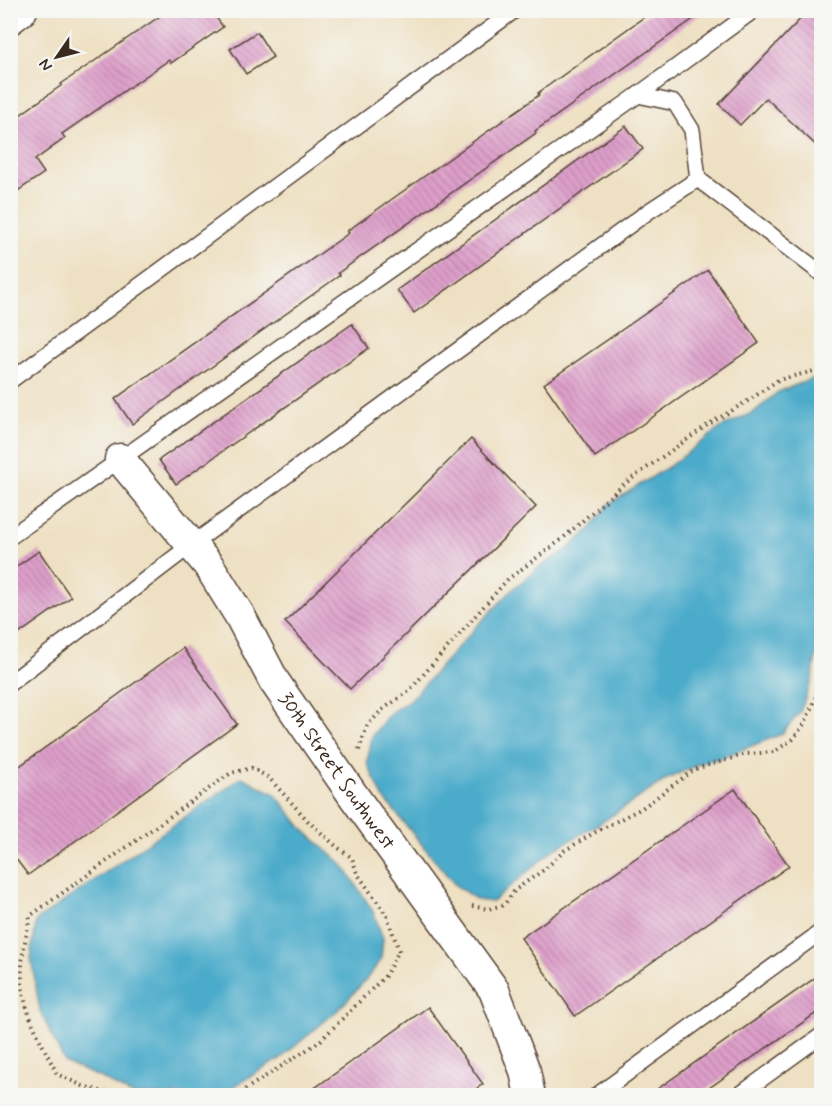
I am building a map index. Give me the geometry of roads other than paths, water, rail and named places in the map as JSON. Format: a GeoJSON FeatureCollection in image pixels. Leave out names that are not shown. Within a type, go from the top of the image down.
{"type":"FeatureCollection","features":[{"type":"Feature","properties":{"kind":"street"},"geometry":{"type":"LineString","coordinates":[[10,19],[22,10]]}},
{"type":"Feature","properties":{"kind":"street","name":"30th Street Southwest"},"geometry":{"type":"LineString","coordinates":[[120,459],[208,566],[240,616],[274,681],[355,798],[494,990],[525,1071],[530,1095]]}},
{"type":"Feature","properties":{"kind":"lane"},"geometry":{"type":"LineString","coordinates":[[10,381],[515,10]]}},
{"type":"Feature","properties":{"kind":"lane"},"geometry":{"type":"LineString","coordinates":[[10,537],[638,95],[754,10]]}},
{"type":"Feature","properties":{"kind":"lane"},"geometry":{"type":"LineString","coordinates":[[638,95],[675,103],[692,130],[698,179],[822,274]]}},
{"type":"Feature","properties":{"kind":"lane"},"geometry":{"type":"LineString","coordinates":[[10,683],[191,545],[649,212],[698,179]]}},
{"type":"Feature","properties":{"kind":"lane"},"geometry":{"type":"LineString","coordinates":[[596,1095],[822,931]]}},
{"type":"Feature","properties":{"kind":"lane"},"geometry":{"type":"LineString","coordinates":[[738,1095],[822,1035]]}},
{"type":"Feature","properties":{"kind":"water"},"geometry":{"type":"Polygon","coordinates":[[[821,375],[821,619],[813,677],[800,712],[782,734],[721,758],[701,763],[667,779],[602,822],[553,850],[492,902],[477,900],[455,885],[383,797],[367,763],[372,736],[389,714],[413,697],[513,589],[538,568],[568,549],[591,528],[609,504],[668,467],[722,427],[754,412],[778,392],[821,375]]]}},
{"type":"Feature","properties":{"kind":"water"},"geometry":{"type":"Polygon","coordinates":[[[242,777],[275,794],[305,831],[343,865],[373,911],[383,938],[381,960],[338,1010],[280,1059],[219,1095],[132,1095],[101,1078],[65,1063],[40,1011],[31,958],[36,921],[242,777]]]}}]}
